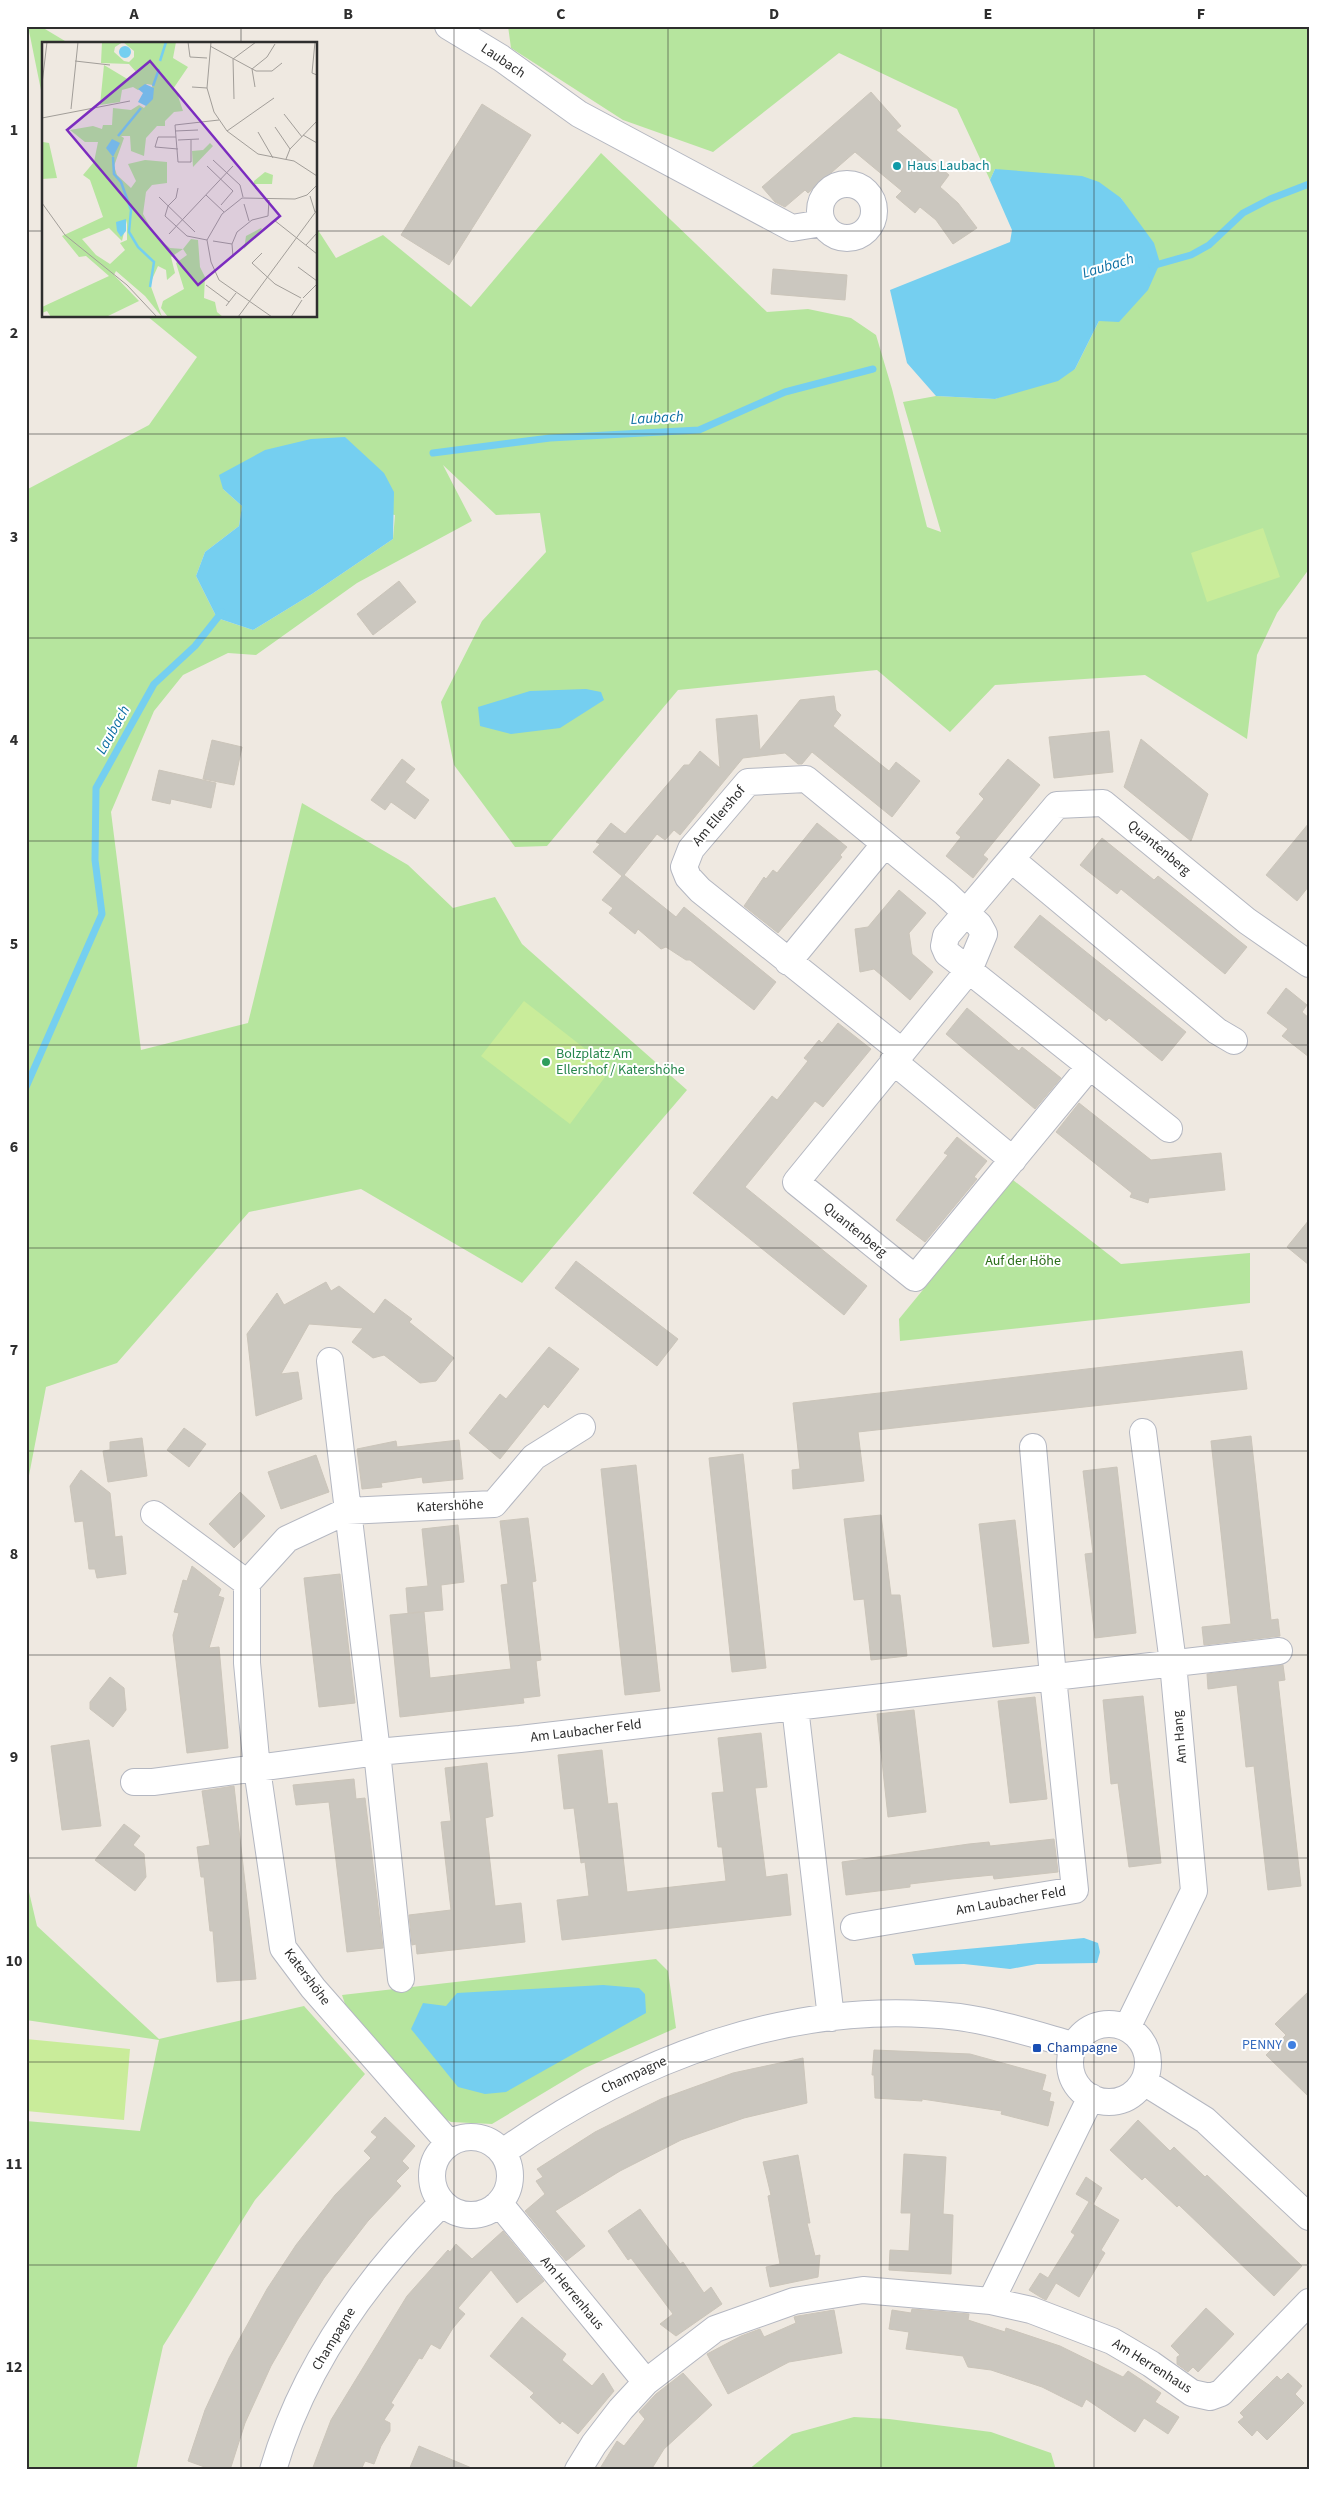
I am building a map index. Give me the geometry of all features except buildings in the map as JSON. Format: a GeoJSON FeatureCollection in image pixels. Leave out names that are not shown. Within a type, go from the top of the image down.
{"type":"FeatureCollection","features":[{"type":"Feature","properties":{"kind":"street","name":"Laubach"},"geometry":{"type":"LineString","coordinates":[[448,26],[501,58],[578,114],[775,219],[792,228],[822,224]]}},
{"type":"Feature","properties":{"kind":"street","name":"Am Ellershof"},"geometry":{"type":"LineString","coordinates":[[897,1056],[688,878],[684,867],[691,849],[748,782],[806,779],[966,912]]}},
{"type":"Feature","properties":{"kind":"street","name":"Quantenberg"},"geometry":{"type":"LineString","coordinates":[[969,970],[947,953],[944,946],[946,936],[1057,805],[1103,803],[1247,921],[1309,964]]}},
{"type":"Feature","properties":{"kind":"street"},"geometry":{"type":"LineString","coordinates":[[788,962],[884,845]]}},
{"type":"Feature","properties":{"kind":"street"},"geometry":{"type":"LineString","coordinates":[[1012,860],[1217,1031],[1234,1041]]}},
{"type":"Feature","properties":{"kind":"street","name":"Quantenberg"},"geometry":{"type":"LineString","coordinates":[[966,912],[979,925],[984,934],[969,970],[796,1182],[915,1278],[1089,1067]]}},
{"type":"Feature","properties":{"kind":"street"},"geometry":{"type":"LineString","coordinates":[[969,970],[1168,1129]]}},
{"type":"Feature","properties":{"kind":"street"},"geometry":{"type":"LineString","coordinates":[[897,1056],[1013,1160]]}},
{"type":"Feature","properties":{"kind":"street"},"geometry":{"type":"LineString","coordinates":[[330,1361],[377,1752],[401,1979]]}},
{"type":"Feature","properties":{"kind":"street","name":"Katershöhe"},"geometry":{"type":"LineString","coordinates":[[449,2143],[313,1988],[283,1948],[257,1769],[247,1663],[247,1583],[287,1539],[348,1511],[494,1504],[534,1457],[582,1427]]}},
{"type":"Feature","properties":{"kind":"street","name":"Am Hang"},"geometry":{"type":"LineString","coordinates":[[1127,2028],[1194,1891],[1174,1663],[1143,1432]]}},
{"type":"Feature","properties":{"kind":"street"},"geometry":{"type":"LineString","coordinates":[[1033,1447],[1053,1677]]}},
{"type":"Feature","properties":{"kind":"street"},"geometry":{"type":"LineString","coordinates":[[154,1514],[247,1583]]}},
{"type":"Feature","properties":{"kind":"street","name":"Am Laubacher Feld"},"geometry":{"type":"LineString","coordinates":[[257,1769],[377,1752],[520,1739],[1279,1651]]}},
{"type":"Feature","properties":{"kind":"street","name":"Am Laubacher Feld"},"geometry":{"type":"LineString","coordinates":[[854,1927],[1075,1890],[1053,1677]]}},
{"type":"Feature","properties":{"kind":"street"},"geometry":{"type":"LineString","coordinates":[[795,1707],[831,2018]]}},
{"type":"Feature","properties":{"kind":"street"},"geometry":{"type":"LineString","coordinates":[[134,1782],[152,1782],[257,1769]]}},
{"type":"Feature","properties":{"kind":"street","name":"Champagne"},"geometry":{"type":"LineString","coordinates":[[502,2152],[576,2104],[614,2083],[665,2060],[736,2036],[794,2023],[831,2018],[906,2014],[960,2017],[1073,2045]]}},
{"type":"Feature","properties":{"kind":"street"},"geometry":{"type":"LineString","coordinates":[[1114,2024],[1127,2028],[1142,2042],[1148,2057],[1148,2070],[1144,2082],[1137,2091],[1124,2099],[1106,2102],[1091,2097],[1080,2090],[1070,2070],[1069,2058],[1073,2045],[1082,2034],[1096,2025],[1114,2024]]}},
{"type":"Feature","properties":{"kind":"street"},"geometry":{"type":"LineString","coordinates":[[1144,2082],[1205,2120],[1309,2217]]}},
{"type":"Feature","properties":{"kind":"street"},"geometry":{"type":"LineString","coordinates":[[991,2302],[1091,2097]]}},
{"type":"Feature","properties":{"kind":"street"},"geometry":{"type":"LineString","coordinates":[[472,2136],[492,2142],[502,2152],[509,2166],[509,2185],[499,2203],[492,2209],[472,2215],[451,2210],[442,2203],[435,2192],[431,2176],[435,2159],[449,2143],[472,2136]]}},
{"type":"Feature","properties":{"kind":"street","name":"Champagne"},"geometry":{"type":"LineString","coordinates":[[273,2470],[306,2386],[331,2340],[360,2297],[404,2241],[442,2203]]}},
{"type":"Feature","properties":{"kind":"street","name":"Am Herrenhaus"},"geometry":{"type":"LineString","coordinates":[[499,2203],[646,2382]]}},
{"type":"Feature","properties":{"kind":"street","name":"Am Herrenhaus"},"geometry":{"type":"LineString","coordinates":[[578,2470],[594,2444],[621,2409],[646,2382],[715,2329],[794,2302],[863,2290],[991,2302],[1031,2310],[1112,2341],[1151,2364],[1192,2393],[1210,2397],[1220,2392],[1309,2302]]}},
{"type":"Feature","properties":{"kind":"green space"},"geometry":{"type":"Polygon","coordinates":[[[28,26],[40,26],[67,42],[42,42],[42,95],[28,26]]]}},
{"type":"Feature","properties":{"kind":"green space"},"geometry":{"type":"Polygon","coordinates":[[[508,26],[1309,26],[1309,569],[1277,613],[1257,655],[1247,739],[1145,675],[995,685],[950,732],[877,670],[678,690],[547,846],[515,847],[454,765],[441,702],[482,621],[546,552],[540,513],[496,515],[443,465],[472,521],[357,583],[256,655],[228,653],[183,675],[154,711],[111,812],[141,1050],[248,1023],[302,803],[408,865],[453,908],[495,897],[522,944],[687,1090],[522,1283],[361,1189],[249,1212],[117,1363],[46,1387],[26,1491],[26,490],[149,425],[197,357],[149,318],[318,318],[318,230],[336,258],[383,235],[471,307],[601,153],[767,312],[808,309],[851,318],[876,335],[892,389],[927,527],[941,532],[903,402],[936,396],[995,399],[1075,369],[1099,321],[1133,217],[1121,198],[995,169],[990,180],[957,109],[839,53],[713,152],[623,120],[511,48],[508,26]],[[223,489],[242,506],[239,526],[205,552],[196,576],[217,618],[253,630],[312,594],[393,539],[395,515],[223,489]]]}},
{"type":"Feature","properties":{"kind":"green space"},"geometry":{"type":"Polygon","coordinates":[[[1263,528],[1280,577],[1207,602],[1191,553],[1263,528]]]}},
{"type":"Feature","properties":{"kind":"green space","name":"Bolzplatz Am Ellershof / Katershöhe"},"geometry":{"type":"Polygon","coordinates":[[[524,1001],[611,1069],[570,1124],[481,1056],[524,1001]]]}},
{"type":"Feature","properties":{"kind":"green space","name":"Auf der Höhe"},"geometry":{"type":"Polygon","coordinates":[[[1013,1180],[1121,1264],[1250,1253],[1250,1303],[900,1341],[899,1319],[1013,1180]]]}},
{"type":"Feature","properties":{"kind":"green space"},"geometry":{"type":"Polygon","coordinates":[[[26,1879],[37,1926],[159,2039],[304,2006],[365,2074],[255,2200],[163,2346],[136,2470],[26,2470],[26,2121],[140,2131],[159,2040],[26,2020],[26,1879]]]}},
{"type":"Feature","properties":{"kind":"green space"},"geometry":{"type":"Polygon","coordinates":[[[656,1959],[668,1971],[676,2028],[585,2068],[492,2124],[451,2122],[440,2116],[345,2004],[342,1995],[656,1959]]]}},
{"type":"Feature","properties":{"kind":"green space"},"geometry":{"type":"Polygon","coordinates":[[[26,2039],[130,2049],[124,2120],[26,2111],[26,2039]]]}},
{"type":"Feature","properties":{"kind":"green space"},"geometry":{"type":"Polygon","coordinates":[[[854,2417],[889,2419],[991,2432],[1051,2453],[1056,2470],[748,2470],[792,2434],[854,2417]]]}},
{"type":"Feature","properties":{"kind":"water"},"geometry":{"type":"Polygon","coordinates":[[[995,169],[1082,176],[1099,182],[1121,198],[1154,243],[1160,263],[1148,290],[1119,322],[1099,321],[1075,369],[1058,381],[995,399],[936,396],[907,363],[890,290],[1010,242],[1012,230],[990,180],[995,169]]]}},
{"type":"Feature","properties":{"kind":"water"},"geometry":{"type":"Polygon","coordinates":[[[345,437],[384,473],[394,492],[393,539],[312,594],[253,630],[217,618],[196,576],[205,552],[239,526],[242,506],[223,489],[219,475],[265,450],[311,439],[345,437]]]}},
{"type":"Feature","properties":{"kind":"water"},"geometry":{"type":"Polygon","coordinates":[[[586,689],[601,692],[604,700],[560,728],[511,734],[480,726],[478,707],[530,691],[586,689]]]}},
{"type":"Feature","properties":{"kind":"water"},"geometry":{"type":"Polygon","coordinates":[[[1084,1938],[1098,1943],[1100,1952],[1097,1963],[1037,1964],[1010,1969],[964,1964],[915,1965],[912,1954],[1084,1938]]]}},
{"type":"Feature","properties":{"kind":"water"},"geometry":{"type":"Polygon","coordinates":[[[603,1985],[639,1988],[645,1994],[646,2013],[506,2092],[485,2094],[458,2087],[411,2029],[423,2003],[446,2006],[457,1993],[603,1985]]]}},
{"type":"Feature","properties":{"kind":"waterway","name":"Laubach"},"geometry":{"type":"LineString","coordinates":[[1152,266],[1191,255],[1209,245],[1243,213],[1270,199],[1309,184]]}},
{"type":"Feature","properties":{"kind":"waterway","name":"Laubach"},"geometry":{"type":"LineString","coordinates":[[433,453],[550,438],[699,430],[785,392],[873,369]]}},
{"type":"Feature","properties":{"kind":"waterway","name":"Laubach"},"geometry":{"type":"LineString","coordinates":[[26,1087],[102,914],[95,860],[96,788],[154,684],[195,646],[222,612]]}},
{"type":"Feature","properties":{"kind":"place","name":"Haus Laubach"},"geometry":{"type":"Point","coordinates":[897,166]}},
{"type":"Feature","properties":{"kind":"place","name":"Bolzplatz Am Ellershof / Katershöhe"},"geometry":{"type":"Point","coordinates":[546,1062]}},
{"type":"Feature","properties":{"kind":"place","name":"PENNY"},"geometry":{"type":"Point","coordinates":[1292,2045]}},
{"type":"Feature","properties":{"kind":"place","name":"Champagne"},"geometry":{"type":"Point","coordinates":[1037,2048]}}]}
